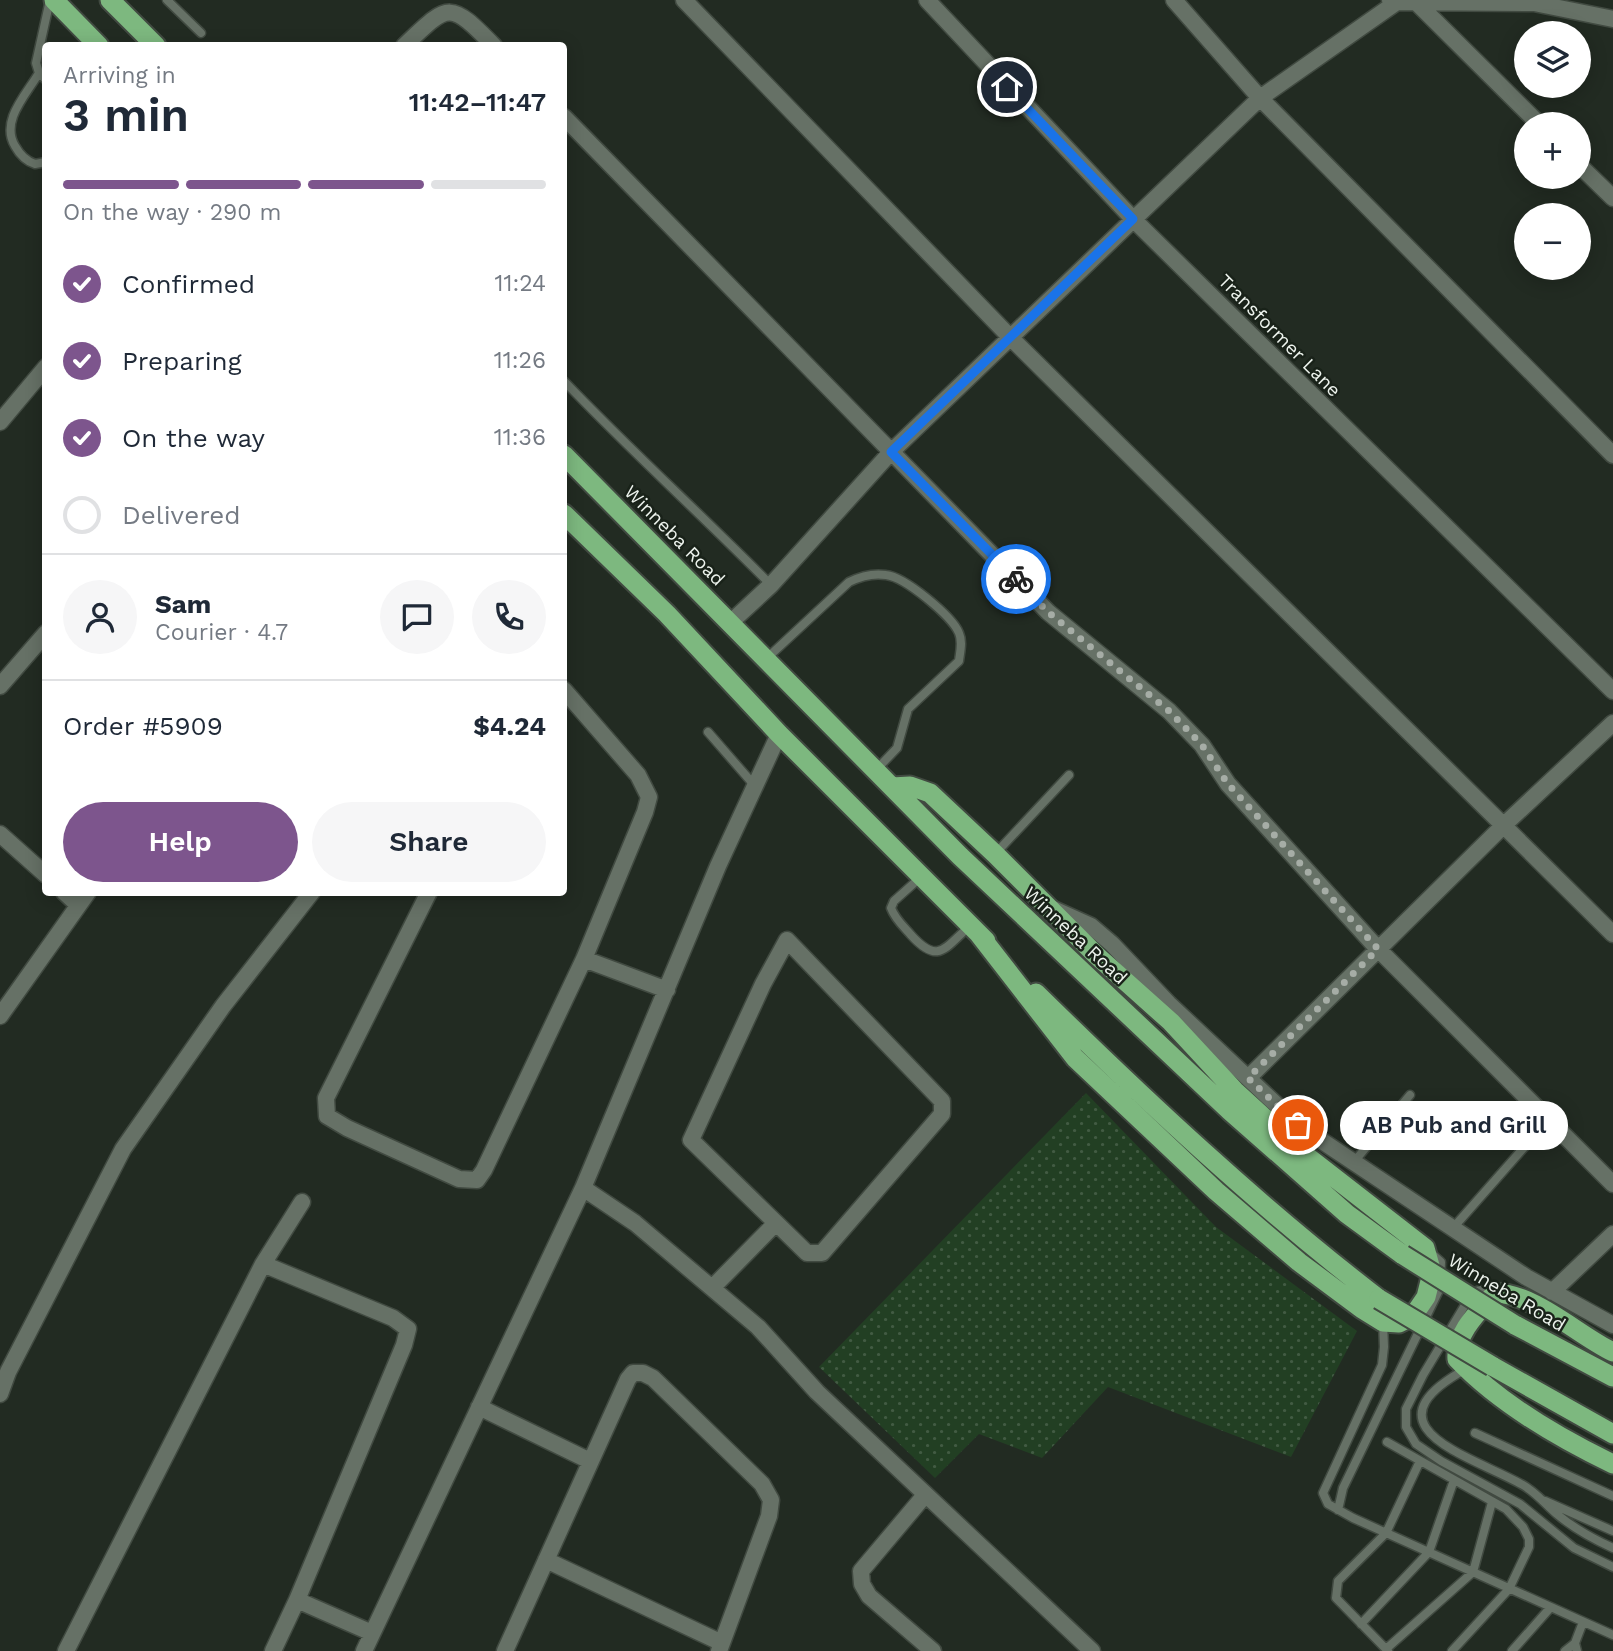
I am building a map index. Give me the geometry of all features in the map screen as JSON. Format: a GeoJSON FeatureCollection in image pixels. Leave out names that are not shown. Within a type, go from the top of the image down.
{"type":"FeatureCollection","features":[{"type":"Feature","properties":{"kind":"highway"},"geometry":{"type":"LineString","coordinates":[[52,0],[95,42]]}},
{"type":"Feature","properties":{"kind":"highway"},"geometry":{"type":"LineString","coordinates":[[110,0],[152,42]]}},
{"type":"Feature","properties":{"kind":"highway","name":"Winneba Road"},"geometry":{"type":"LineString","coordinates":[[567,458],[960,856],[1230,1111],[1347,1214],[1403,1255],[1515,1325],[1613,1377]]}},
{"type":"Feature","properties":{"kind":"highway"},"geometry":{"type":"LineString","coordinates":[[567,520],[667,614],[779,734],[1038,994],[1192,1143],[1325,1258],[1379,1299],[1613,1434]]}},
{"type":"Feature","properties":{"kind":"highway"},"geometry":{"type":"LineString","coordinates":[[892,787],[910,786],[930,793],[1096,955],[1171,1022],[1235,1091],[1304,1154],[1425,1248],[1432,1273],[1426,1297],[1413,1316],[1399,1323],[1383,1322],[1362,1309],[1298,1262],[1216,1191],[1075,1058],[974,929]]}},
{"type":"Feature","properties":{"kind":"highway"},"geometry":{"type":"LineString","coordinates":[[1613,1352],[1528,1301],[1511,1294],[1495,1293],[1458,1343],[1457,1359],[1521,1411],[1613,1464]]}},
{"type":"Feature","properties":{"kind":"street"},"geometry":{"type":"LineString","coordinates":[[684,0],[1011,338],[1505,824],[1613,934]]}},
{"type":"Feature","properties":{"kind":"street","name":"Transformer Lane"},"geometry":{"type":"LineString","coordinates":[[927,0],[1133,219],[1613,691]]}},
{"type":"Feature","properties":{"kind":"street"},"geometry":{"type":"LineString","coordinates":[[1174,0],[1260,98],[1613,455]]}},
{"type":"Feature","properties":{"kind":"street"},"geometry":{"type":"LineString","coordinates":[[730,623],[771,585],[891,452],[1260,98],[1393,1],[1534,3],[1613,19]]}},
{"type":"Feature","properties":{"kind":"street"},"geometry":{"type":"LineString","coordinates":[[1415,1],[1527,112]]}},
{"type":"Feature","properties":{"kind":"street"},"geometry":{"type":"LineString","coordinates":[[408,42],[437,14],[452,12],[467,18],[490,42]]}},
{"type":"Feature","properties":{"kind":"street"},"geometry":{"type":"LineString","coordinates":[[567,120],[1048,612],[1169,711],[1202,745],[1228,784],[1378,949],[1613,1184]]}},
{"type":"Feature","properties":{"kind":"street"},"geometry":{"type":"LineString","coordinates":[[1591,177],[1613,198]]}},
{"type":"Feature","properties":{"kind":"street"},"geometry":{"type":"LineString","coordinates":[[0,422],[42,372]]}},
{"type":"Feature","properties":{"kind":"street"},"geometry":{"type":"LineString","coordinates":[[0,686],[42,638]]}},
{"type":"Feature","properties":{"kind":"street"},"geometry":{"type":"LineString","coordinates":[[427,896],[326,1098],[327,1116],[346,1128],[459,1180],[477,1180],[584,959],[649,797],[638,775],[567,693]]}},
{"type":"Feature","properties":{"kind":"street"},"geometry":{"type":"LineString","coordinates":[[1248,1078],[1505,824],[1613,723]]}},
{"type":"Feature","properties":{"kind":"street"},"geometry":{"type":"LineString","coordinates":[[364,1651],[583,1188],[718,866],[779,734]]}},
{"type":"Feature","properties":{"kind":"street"},"geometry":{"type":"LineString","coordinates":[[0,834],[42,871]]}},
{"type":"Feature","properties":{"kind":"street"},"geometry":{"type":"LineString","coordinates":[[0,1394],[4,1370],[122,1149],[223,1006],[309,896]]}},
{"type":"Feature","properties":{"kind":"street"},"geometry":{"type":"LineString","coordinates":[[0,1016],[83,899]]}},
{"type":"Feature","properties":{"kind":"street"},"geometry":{"type":"LineString","coordinates":[[1049,908],[1091,926],[1101,934],[1169,1004],[1298,1125],[1552,1292],[1613,1325]]}},
{"type":"Feature","properties":{"kind":"street"},"geometry":{"type":"LineString","coordinates":[[787,940],[942,1101],[942,1114],[822,1252],[807,1253],[775,1224],[691,1140],[763,984],[787,940]]}},
{"type":"Feature","properties":{"kind":"street"},"geometry":{"type":"LineString","coordinates":[[584,959],[667,990]]}},
{"type":"Feature","properties":{"kind":"street"},"geometry":{"type":"LineString","coordinates":[[583,1188],[635,1223],[758,1327],[817,1392],[1092,1651]]}},
{"type":"Feature","properties":{"kind":"street"},"geometry":{"type":"LineString","coordinates":[[66,1651],[263,1264],[302,1202]]}},
{"type":"Feature","properties":{"kind":"street"},"geometry":{"type":"LineString","coordinates":[[713,1287],[775,1224]]}},
{"type":"Feature","properties":{"kind":"street"},"geometry":{"type":"LineString","coordinates":[[1552,1292],[1613,1234]]}},
{"type":"Feature","properties":{"kind":"street"},"geometry":{"type":"LineString","coordinates":[[263,1264],[394,1318],[408,1329],[404,1345],[273,1651]]}},
{"type":"Feature","properties":{"kind":"street"},"geometry":{"type":"LineString","coordinates":[[505,1651],[628,1378],[633,1373],[643,1373],[653,1378],[762,1484],[771,1500],[769,1516],[720,1647],[547,1560]]}},
{"type":"Feature","properties":{"kind":"street"},"geometry":{"type":"LineString","coordinates":[[479,1407],[590,1461]]}},
{"type":"Feature","properties":{"kind":"street"},"geometry":{"type":"LineString","coordinates":[[925,1495],[861,1571],[862,1584],[869,1596],[932,1651]]}},
{"type":"Feature","properties":{"kind":"street"},"geometry":{"type":"LineString","coordinates":[[297,1600],[372,1633]]}},
{"type":"Feature","properties":{"kind":"lane"},"geometry":{"type":"LineString","coordinates":[[42,76],[37,63],[52,0]]}},
{"type":"Feature","properties":{"kind":"lane"},"geometry":{"type":"LineString","coordinates":[[167,0],[201,33]]}},
{"type":"Feature","properties":{"kind":"lane"},"geometry":{"type":"LineString","coordinates":[[39,73],[12,118],[9,128],[15,147],[22,156],[35,164],[42,163]]}},
{"type":"Feature","properties":{"kind":"lane"},"geometry":{"type":"LineString","coordinates":[[567,384],[659,478],[771,585]]}},
{"type":"Feature","properties":{"kind":"lane"},"geometry":{"type":"LineString","coordinates":[[766,659],[849,582],[862,575],[885,574],[907,583],[950,620],[960,634],[958,661],[908,709],[897,748],[876,771]]}},
{"type":"Feature","properties":{"kind":"lane"},"geometry":{"type":"LineString","coordinates":[[708,732],[755,786]]}},
{"type":"Feature","properties":{"kind":"lane"},"geometry":{"type":"LineString","coordinates":[[995,855],[1069,775]]}},
{"type":"Feature","properties":{"kind":"lane"},"geometry":{"type":"LineString","coordinates":[[922,876],[894,901],[891,908],[924,949],[932,953],[940,951],[974,929]]}},
{"type":"Feature","properties":{"kind":"lane"},"geometry":{"type":"LineString","coordinates":[[1353,1163],[1410,1096]]}},
{"type":"Feature","properties":{"kind":"lane"},"geometry":{"type":"LineString","coordinates":[[1453,1228],[1528,1143]]}},
{"type":"Feature","properties":{"kind":"lane"},"geometry":{"type":"LineString","coordinates":[[1338,1510],[1343,1488],[1440,1288],[1441,1262],[1425,1248]]}},
{"type":"Feature","properties":{"kind":"lane"},"geometry":{"type":"LineString","coordinates":[[1495,1293],[1476,1290],[1471,1295],[1423,1374],[1406,1409],[1406,1427],[1416,1444],[1441,1461],[1520,1504],[1574,1548],[1613,1567]]}},
{"type":"Feature","properties":{"kind":"lane"},"geometry":{"type":"LineString","coordinates":[[1383,1322],[1382,1365],[1323,1493],[1328,1504],[1386,1533],[1613,1635]]}},
{"type":"Feature","properties":{"kind":"lane"},"geometry":{"type":"LineString","coordinates":[[1466,1369],[1443,1382],[1433,1391],[1423,1407],[1422,1421],[1430,1435],[1444,1446],[1524,1485],[1587,1536],[1613,1548]]}},
{"type":"Feature","properties":{"kind":"lane"},"geometry":{"type":"LineString","coordinates":[[1475,1433],[1613,1496]]}},
{"type":"Feature","properties":{"kind":"lane"},"geometry":{"type":"LineString","coordinates":[[1387,1442],[1506,1509],[1523,1527],[1529,1539],[1529,1548],[1509,1589],[1452,1651]]}},
{"type":"Feature","properties":{"kind":"lane"},"geometry":{"type":"LineString","coordinates":[[1420,1461],[1386,1533],[1338,1581],[1336,1598],[1387,1650],[1473,1572],[1492,1502]]}},
{"type":"Feature","properties":{"kind":"lane"},"geometry":{"type":"LineString","coordinates":[[1361,1624],[1429,1552],[1454,1480]]}},
{"type":"Feature","properties":{"kind":"lane"},"geometry":{"type":"LineString","coordinates":[[1536,1496],[1613,1531]]}},
{"type":"Feature","properties":{"kind":"lane"},"geometry":{"type":"LineString","coordinates":[[1512,1651],[1550,1608]]}},
{"type":"Feature","properties":{"kind":"lane"},"geometry":{"type":"LineString","coordinates":[[1564,1651],[1576,1647],[1583,1622]]}},
{"type":"Feature","properties":{"kind":"green space"},"geometry":{"type":"Polygon","coordinates":[[[1086,1093],[1216,1227],[1357,1331],[1291,1457],[1108,1387],[1042,1458],[979,1434],[935,1478],[819,1367],[1086,1093]]]}},
{"type":"Feature","properties":{"kind":"way so far"},"geometry":{"type":"LineString","coordinates":[[1016,579],[1048,612],[1169,711],[1202,745],[1228,784],[1378,949],[1248,1078],[1298,1125]]}},
{"type":"Feature","properties":{"kind":"place","name":"AB Pub and Grill"},"geometry":{"type":"Point","coordinates":[1298,1125]}},
{"type":"Feature","properties":{"kind":"route"},"geometry":{"type":"LineString","coordinates":[[1007,87],[1133,219],[891,452],[1016,579]]}}]}
